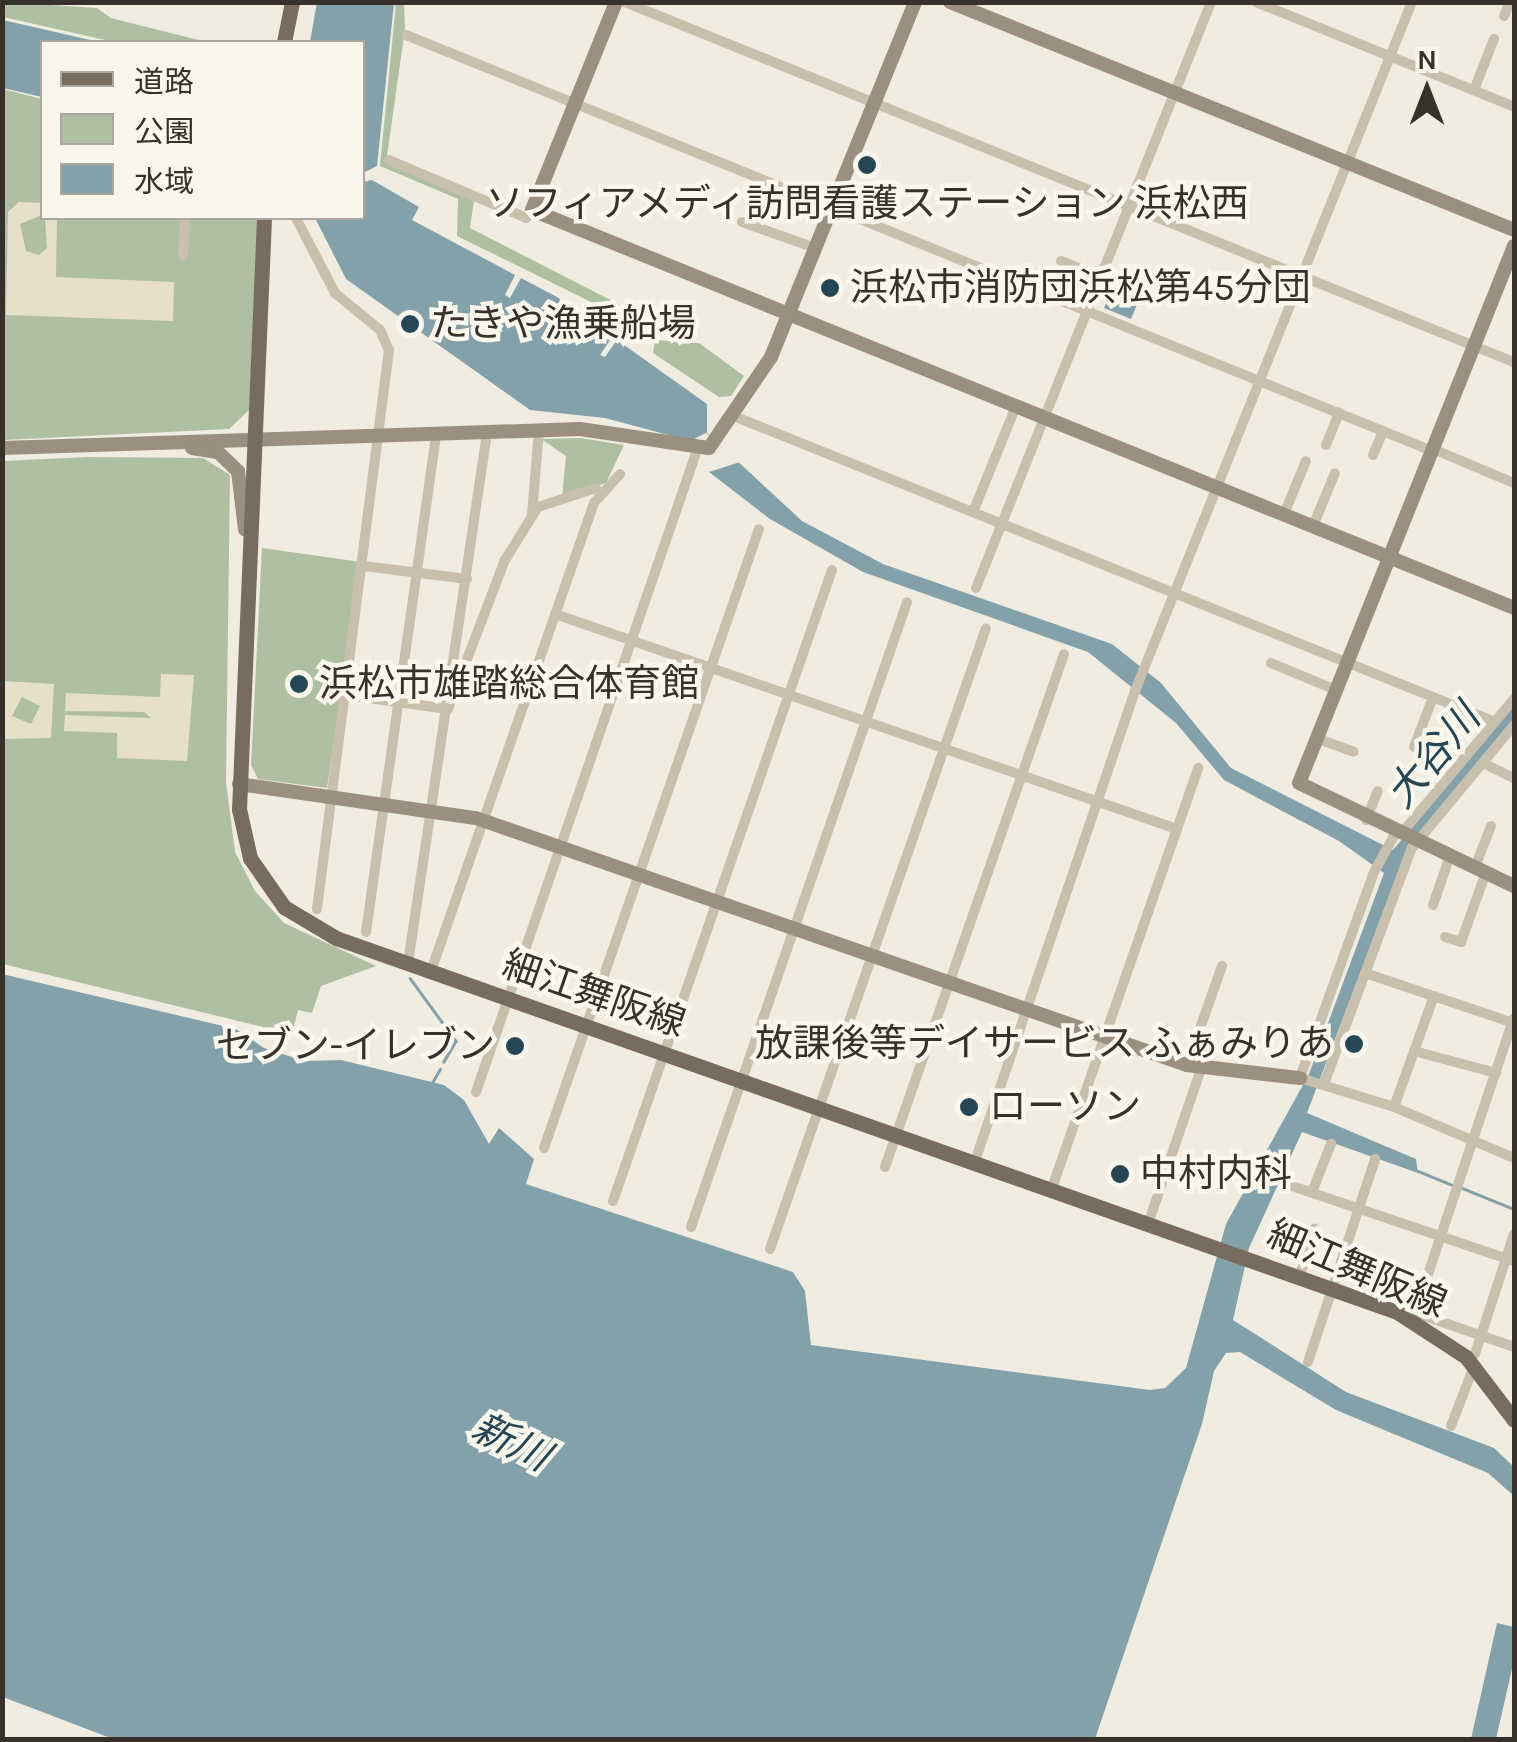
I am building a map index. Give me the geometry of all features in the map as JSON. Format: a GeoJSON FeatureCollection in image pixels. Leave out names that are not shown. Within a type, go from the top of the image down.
{"type":"FeatureCollection","features":[{"type":"Feature","properties":{"kind":"main road"},"geometry":{"type":"LineString","coordinates":[[284,40],[292,2]]}},
{"type":"Feature","properties":{"kind":"main road","name":"細江舞阪線"},"geometry":{"type":"LineString","coordinates":[[264,220],[238,784],[246,848],[277,900],[317,930],[1414,1316],[1475,1360],[1514,1417]]}},
{"type":"Feature","properties":{"kind":"street"},"geometry":{"type":"LineString","coordinates":[[389,160],[526,218],[616,2]]}},
{"type":"Feature","properties":{"kind":"street"},"geometry":{"type":"LineString","coordinates":[[625,2],[1514,362]]}},
{"type":"Feature","properties":{"kind":"street"},"geometry":{"type":"LineString","coordinates":[[2,448],[256,438],[381,440],[539,430],[603,430],[692,453],[717,442],[736,416],[789,314],[916,2]]}},
{"type":"Feature","properties":{"kind":"street"},"geometry":{"type":"LineString","coordinates":[[950,2],[1514,230]]}},
{"type":"Feature","properties":{"kind":"street"},"geometry":{"type":"LineString","coordinates":[[976,588],[1211,2]]}},
{"type":"Feature","properties":{"kind":"street"},"geometry":{"type":"LineString","coordinates":[[1256,2],[1514,107]]}},
{"type":"Feature","properties":{"kind":"street"},"geometry":{"type":"LineString","coordinates":[[975,1160],[1135,691],[1412,2]]}},
{"type":"Feature","properties":{"kind":"street"},"geometry":{"type":"LineString","coordinates":[[1504,16],[1510,2]]}},
{"type":"Feature","properties":{"kind":"street"},"geometry":{"type":"LineString","coordinates":[[406,35],[1514,483]]}},
{"type":"Feature","properties":{"kind":"street"},"geometry":{"type":"LineString","coordinates":[[1474,90],[1494,39]]}},
{"type":"Feature","properties":{"kind":"street"},"geometry":{"type":"LineString","coordinates":[[532,210],[1514,608]]}},
{"type":"Feature","properties":{"kind":"street"},"geometry":{"type":"LineString","coordinates":[[184,256],[185,220]]}},
{"type":"Feature","properties":{"kind":"street"},"geometry":{"type":"LineString","coordinates":[[297,220],[335,294],[387,342],[381,440],[316,909]]}},
{"type":"Feature","properties":{"kind":"street"},"geometry":{"type":"LineString","coordinates":[[742,222],[816,248]]}},
{"type":"Feature","properties":{"kind":"street"},"geometry":{"type":"LineString","coordinates":[[1514,246],[1316,738],[1300,788],[1404,839],[1514,886]]}},
{"type":"Feature","properties":{"kind":"street"},"geometry":{"type":"LineString","coordinates":[[1061,261],[1101,277]]}},
{"type":"Feature","properties":{"kind":"street"},"geometry":{"type":"LineString","coordinates":[[973,512],[1016,406]]}},
{"type":"Feature","properties":{"kind":"street"},"geometry":{"type":"LineString","coordinates":[[1326,445],[1339,413]]}},
{"type":"Feature","properties":{"kind":"street"},"geometry":{"type":"LineString","coordinates":[[736,416],[1495,722]]}},
{"type":"Feature","properties":{"kind":"street"},"geometry":{"type":"LineString","coordinates":[[533,516],[539,430]]}},
{"type":"Feature","properties":{"kind":"street"},"geometry":{"type":"LineString","coordinates":[[1373,454],[1383,431]]}},
{"type":"Feature","properties":{"kind":"street"},"geometry":{"type":"LineString","coordinates":[[408,963],[434,810],[487,433]]}},
{"type":"Feature","properties":{"kind":"street"},"geometry":{"type":"LineString","coordinates":[[366,932],[436,436]]}},
{"type":"Feature","properties":{"kind":"street"},"geometry":{"type":"LineString","coordinates":[[114,443],[204,449],[230,460],[242,484],[248,575]]}},
{"type":"Feature","properties":{"kind":"street"},"geometry":{"type":"LineString","coordinates":[[476,1092],[633,640],[692,453]]}},
{"type":"Feature","properties":{"kind":"street"},"geometry":{"type":"LineString","coordinates":[[1284,514],[1306,461]]}},
{"type":"Feature","properties":{"kind":"street"},"geometry":{"type":"LineString","coordinates":[[1313,526],[1335,472]]}},
{"type":"Feature","properties":{"kind":"street"},"geometry":{"type":"LineString","coordinates":[[431,971],[594,504],[620,474]]}},
{"type":"Feature","properties":{"kind":"street"},"geometry":{"type":"LineString","coordinates":[[448,708],[505,560],[538,507],[596,488]]}},
{"type":"Feature","properties":{"kind":"street"},"geometry":{"type":"LineString","coordinates":[[544,1148],[759,528]]}},
{"type":"Feature","properties":{"kind":"street"},"geometry":{"type":"LineString","coordinates":[[364,566],[466,579]]}},
{"type":"Feature","properties":{"kind":"street"},"geometry":{"type":"LineString","coordinates":[[613,1200],[832,570]]}},
{"type":"Feature","properties":{"kind":"street"},"geometry":{"type":"LineString","coordinates":[[691,1226],[908,602]]}},
{"type":"Feature","properties":{"kind":"street"},"geometry":{"type":"LineString","coordinates":[[555,614],[1177,829]]}},
{"type":"Feature","properties":{"kind":"street"},"geometry":{"type":"LineString","coordinates":[[770,1249],[986,628]]}},
{"type":"Feature","properties":{"kind":"street"},"geometry":{"type":"LineString","coordinates":[[886,1167],[1064,654]]}},
{"type":"Feature","properties":{"kind":"street"},"geometry":{"type":"LineString","coordinates":[[1271,664],[1336,690]]}},
{"type":"Feature","properties":{"kind":"street"},"geometry":{"type":"LineString","coordinates":[[346,695],[448,708]]}},
{"type":"Feature","properties":{"kind":"street"},"geometry":{"type":"LineString","coordinates":[[1414,747],[1434,697]]}},
{"type":"Feature","properties":{"kind":"street"},"geometry":{"type":"LineString","coordinates":[[1321,1084],[1365,973],[1404,839],[1514,699]]}},
{"type":"Feature","properties":{"kind":"street"},"geometry":{"type":"LineString","coordinates":[[1302,1078],[1375,869],[1483,763],[1514,725]]}},
{"type":"Feature","properties":{"kind":"street"},"geometry":{"type":"LineString","coordinates":[[1316,738],[1354,752]]}},
{"type":"Feature","properties":{"kind":"street"},"geometry":{"type":"LineString","coordinates":[[1483,763],[1514,778]]}},
{"type":"Feature","properties":{"kind":"street"},"geometry":{"type":"LineString","coordinates":[[1052,1188],[1198,768]]}},
{"type":"Feature","properties":{"kind":"street"},"geometry":{"type":"LineString","coordinates":[[238,784],[484,820],[1194,1067],[1302,1078],[1394,1107],[1474,1142],[1513,1154]]}},
{"type":"Feature","properties":{"kind":"street"},"geometry":{"type":"LineString","coordinates":[[1366,820],[1378,791]]}},
{"type":"Feature","properties":{"kind":"street"},"geometry":{"type":"LineString","coordinates":[[1445,937],[1461,942],[1492,826]]}},
{"type":"Feature","properties":{"kind":"street"},"geometry":{"type":"LineString","coordinates":[[1432,905],[1450,856]]}},
{"type":"Feature","properties":{"kind":"street"},"geometry":{"type":"LineString","coordinates":[[1148,1221],[1222,966]]}},
{"type":"Feature","properties":{"kind":"street"},"geometry":{"type":"LineString","coordinates":[[1365,973],[1514,1021],[1414,1316],[1514,1347]]}},
{"type":"Feature","properties":{"kind":"street"},"geometry":{"type":"LineString","coordinates":[[1394,1107],[1434,996]]}},
{"type":"Feature","properties":{"kind":"street"},"geometry":{"type":"LineString","coordinates":[[1414,1051],[1496,1073]]}},
{"type":"Feature","properties":{"kind":"street"},"geometry":{"type":"LineString","coordinates":[[1312,1192],[1331,1144]]}},
{"type":"Feature","properties":{"kind":"street"},"geometry":{"type":"LineString","coordinates":[[1308,1362],[1375,1158]]}},
{"type":"Feature","properties":{"kind":"street"},"geometry":{"type":"LineString","coordinates":[[1286,1184],[1510,1260]]}},
{"type":"Feature","properties":{"kind":"street"},"geometry":{"type":"LineString","coordinates":[[1299,1278],[1316,1228]]}},
{"type":"Feature","properties":{"kind":"street"},"geometry":{"type":"LineString","coordinates":[[1450,1426],[1510,1260],[1514,1234]]}},
{"type":"Feature","properties":{"kind":"green space"},"geometry":{"type":"Polygon","coordinates":[[[3,2],[97,8],[111,18],[199,40],[105,40],[3,17],[3,2]]]}},
{"type":"Feature","properties":{"kind":"green space"},"geometry":{"type":"Polygon","coordinates":[[[396,3],[404,3],[405,29],[387,156],[474,200],[470,228],[628,309],[647,326],[646,339],[591,302],[457,236],[458,199],[380,166],[396,3]]]}},
{"type":"Feature","properties":{"kind":"green space"},"geometry":{"type":"Polygon","coordinates":[[[3,89],[40,98],[40,220],[258,220],[249,410],[229,429],[3,440],[3,89]]]}},
{"type":"Feature","properties":{"kind":"green space"},"geometry":{"type":"Polygon","coordinates":[[[655,340],[699,343],[744,376],[731,396],[719,397],[653,353],[655,340]]]}},
{"type":"Feature","properties":{"kind":"green space"},"geometry":{"type":"Polygon","coordinates":[[[580,438],[624,445],[606,483],[562,497],[566,456],[541,439],[580,438]]]}},
{"type":"Feature","properties":{"kind":"green space"},"geometry":{"type":"Polygon","coordinates":[[[203,458],[230,475],[226,782],[235,852],[255,891],[284,923],[376,966],[321,986],[312,1013],[298,1010],[292,1034],[3,964],[3,461],[203,458]]]}},
{"type":"Feature","properties":{"kind":"green space","name":"浜松市雄踏総合体育館"},"geometry":{"type":"Polygon","coordinates":[[[262,548],[361,562],[327,788],[258,779],[251,765],[262,548]]]}},
{"type":"Feature","properties":{"kind":"shaded area"},"geometry":{"type":"Polygon","coordinates":[[[19,202],[40,203],[40,216],[20,224],[26,251],[39,255],[47,248],[45,220],[57,220],[56,277],[174,282],[173,321],[6,315],[8,212],[19,202]]]}},
{"type":"Feature","properties":{"kind":"shaded area"},"geometry":{"type":"Polygon","coordinates":[[[161,674],[194,675],[187,761],[117,758],[117,733],[64,731],[65,715],[151,718],[144,712],[65,711],[66,693],[160,697],[161,674]]]}},
{"type":"Feature","properties":{"kind":"shaded area"},"geometry":{"type":"Polygon","coordinates":[[[3,681],[54,684],[51,738],[3,739],[3,681]],[[22,697],[12,716],[31,724],[40,706],[22,697]]]}},
{"type":"Feature","properties":{"kind":"water"},"geometry":{"type":"Polygon","coordinates":[[[317,2],[394,3],[377,166],[365,172],[365,40],[310,40],[317,2]]]}},
{"type":"Feature","properties":{"kind":"water"},"geometry":{"type":"Polygon","coordinates":[[[2,20],[90,40],[40,40],[40,97],[3,88],[2,20]]]}},
{"type":"Feature","properties":{"kind":"water","name":"新川"},"geometry":{"type":"Polygon","coordinates":[[[372,180],[419,207],[412,220],[515,275],[505,295],[510,298],[521,278],[557,297],[612,337],[600,355],[605,357],[617,340],[707,404],[707,433],[802,521],[883,564],[1112,644],[1161,683],[1231,768],[1393,850],[1514,706],[1514,719],[1408,847],[1307,1113],[1416,1159],[1418,1173],[1302,1132],[1249,1248],[1233,1320],[1346,1392],[1494,1448],[1514,1467],[1514,1496],[1488,1473],[1336,1410],[1240,1352],[1226,1353],[1214,1371],[1202,1424],[1095,1739],[113,1739],[3,1697],[2,974],[236,1029],[264,1048],[304,1061],[341,1060],[444,1085],[464,1100],[489,1144],[499,1128],[534,1159],[526,1184],[793,1272],[805,1291],[811,1345],[1150,1390],[1165,1388],[1186,1368],[1226,1224],[1309,1074],[1384,873],[1339,841],[1224,780],[1176,723],[1088,652],[863,572],[770,519],[709,472],[687,440],[605,418],[530,410],[346,279],[316,220],[365,220],[365,182],[372,180]]]}},
{"type":"Feature","properties":{"kind":"water"},"geometry":{"type":"Polygon","coordinates":[[[1134,272],[1148,278],[1131,319],[1104,308],[1111,291],[1124,296],[1134,272]]]}},
{"type":"Feature","properties":{"kind":"water"},"geometry":{"type":"Polygon","coordinates":[[[1497,1623],[1514,1627],[1514,1660],[1496,1739],[1471,1739],[1497,1623]]]}},
{"type":"Feature","properties":{"kind":"pier"},"geometry":{"type":"Polygon","coordinates":[[[706,433],[740,462],[709,472],[684,444],[706,433]]]}},
{"type":"Feature","properties":{"kind":"waterway"},"geometry":{"type":"LineString","coordinates":[[410,978],[456,1041],[444,1062]]}},
{"type":"Feature","properties":{"kind":"waterway"},"geometry":{"type":"LineString","coordinates":[[432,1083],[440,1069]]}},
{"type":"Feature","properties":{"kind":"waterway"},"geometry":{"type":"LineString","coordinates":[[1418,1171],[1452,1185]]}},
{"type":"Feature","properties":{"kind":"waterway"},"geometry":{"type":"LineString","coordinates":[[1462,1188],[1514,1209]]}},
{"type":"Feature","properties":{"kind":"place","name":"ソフィアメディ訪問看護ステーション 浜松西"},"geometry":{"type":"Point","coordinates":[867,165]}},
{"type":"Feature","properties":{"kind":"place","name":"浜松市消防団浜松第45分団"},"geometry":{"type":"Point","coordinates":[830,288]}},
{"type":"Feature","properties":{"kind":"place","name":"たきや漁乗船場"},"geometry":{"type":"Point","coordinates":[410,324]}},
{"type":"Feature","properties":{"kind":"place","name":"浜松市雄踏総合体育館"},"geometry":{"type":"Point","coordinates":[299,684]}},
{"type":"Feature","properties":{"kind":"place","name":"放課後等デイサービス ふぁみりあ"},"geometry":{"type":"Point","coordinates":[1354,1044]}},
{"type":"Feature","properties":{"kind":"place","name":"セブン-イレブン"},"geometry":{"type":"Point","coordinates":[515,1046]}},
{"type":"Feature","properties":{"kind":"place","name":"ローソン"},"geometry":{"type":"Point","coordinates":[969,1107]}},
{"type":"Feature","properties":{"kind":"place","name":"中村内科"},"geometry":{"type":"Point","coordinates":[1120,1174]}},
{"type":"Feature","properties":{"kind":"water label","name":"大谷川"},"geometry":{"type":"Point","coordinates":[1433,756]}}]}
